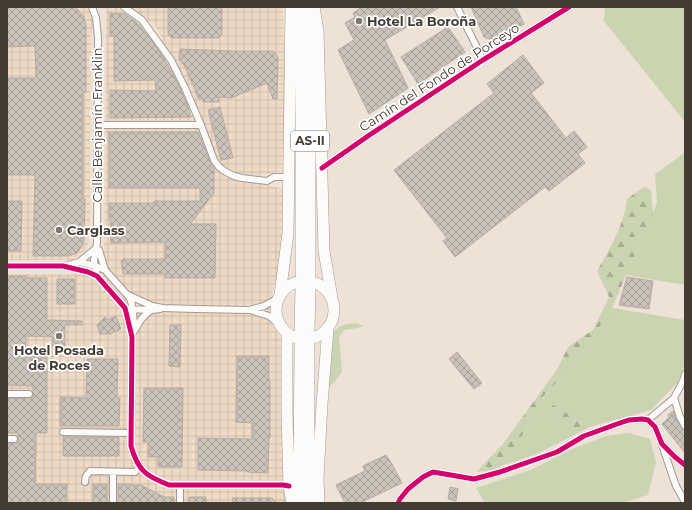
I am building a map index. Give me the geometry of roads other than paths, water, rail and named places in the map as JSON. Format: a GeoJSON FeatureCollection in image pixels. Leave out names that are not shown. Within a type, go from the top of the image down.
{"type":"FeatureCollection","features":[{"type":"Feature","properties":{"kind":"highway"},"geometry":{"type":"LineString","coordinates":[[292,7],[288,233],[276,315],[279,324],[287,333],[298,338],[307,339],[323,333],[333,320],[334,313],[334,303],[324,251],[318,31],[314,7]]}},
{"type":"Feature","properties":{"kind":"highway","name":"AS-II"},"geometry":{"type":"LineString","coordinates":[[299,7],[301,34],[306,275],[310,33],[307,7]]}},
{"type":"Feature","properties":{"kind":"highway"},"geometry":{"type":"LineString","coordinates":[[279,297],[287,287],[293,283],[306,280],[312,281],[326,289],[332,298]]}},
{"type":"Feature","properties":{"kind":"highway"},"geometry":{"type":"LineString","coordinates":[[305,289],[305,330]]}},
{"type":"Feature","properties":{"kind":"highway"},"geometry":{"type":"LineString","coordinates":[[319,503],[318,478],[328,328]]}},
{"type":"Feature","properties":{"kind":"highway"},"geometry":{"type":"LineString","coordinates":[[287,333],[289,486],[292,503]]}},
{"type":"Feature","properties":{"kind":"highway"},"geometry":{"type":"LineString","coordinates":[[301,503],[299,475],[305,346],[311,503]]}},
{"type":"Feature","properties":{"kind":"street","name":"Calle Benjamín Franklin"},"geometry":{"type":"LineString","coordinates":[[92,7],[96,18],[98,38],[97,248],[94,261],[97,276]]}},
{"type":"Feature","properties":{"kind":"street"},"geometry":{"type":"LineString","coordinates":[[124,7],[142,20],[171,60],[201,125],[214,160],[219,167],[234,176],[242,178],[267,181],[274,178],[290,178]]}},
{"type":"Feature","properties":{"kind":"street"},"geometry":{"type":"LineString","coordinates":[[457,7],[483,60]]}},
{"type":"Feature","properties":{"kind":"street","name":"Camín del Fondo de Porceyo"},"geometry":{"type":"LineString","coordinates":[[322,168],[483,60],[569,7]]}},
{"type":"Feature","properties":{"kind":"street"},"geometry":{"type":"LineString","coordinates":[[98,125],[201,125]]}},
{"type":"Feature","properties":{"kind":"street","name":"Calle Benjamín Franklin"},"geometry":{"type":"LineString","coordinates":[[97,248],[105,270]]}},
{"type":"Feature","properties":{"kind":"street"},"geometry":{"type":"LineString","coordinates":[[7,266],[63,266],[79,262],[97,248]]}},
{"type":"Feature","properties":{"kind":"street"},"geometry":{"type":"LineString","coordinates":[[79,262],[105,270],[128,295],[132,303],[133,334],[131,446],[140,467],[149,476],[170,485],[289,486]]}},
{"type":"Feature","properties":{"kind":"street"},"geometry":{"type":"LineString","coordinates":[[63,266],[88,272],[97,276],[125,308],[133,334]]}},
{"type":"Feature","properties":{"kind":"street"},"geometry":{"type":"LineString","coordinates":[[72,269],[90,269],[95,266]]}},
{"type":"Feature","properties":{"kind":"street"},"geometry":{"type":"LineString","coordinates":[[128,295],[152,308]]}},
{"type":"Feature","properties":{"kind":"street"},"geometry":{"type":"LineString","coordinates":[[249,310],[264,306],[279,297]]}},
{"type":"Feature","properties":{"kind":"street"},"geometry":{"type":"LineString","coordinates":[[125,308],[133,310],[152,308],[249,310],[269,316],[279,324]]}},
{"type":"Feature","properties":{"kind":"street"},"geometry":{"type":"LineString","coordinates":[[133,334],[138,322],[152,308]]}},
{"type":"Feature","properties":{"kind":"street"},"geometry":{"type":"LineString","coordinates":[[127,315],[133,310]]}},
{"type":"Feature","properties":{"kind":"street"},"geometry":{"type":"LineString","coordinates":[[648,420],[674,398],[685,374]]}},
{"type":"Feature","properties":{"kind":"street"},"geometry":{"type":"LineString","coordinates":[[7,394],[29,394]]}},
{"type":"Feature","properties":{"kind":"street"},"geometry":{"type":"LineString","coordinates":[[674,398],[680,417],[685,426]]}},
{"type":"Feature","properties":{"kind":"street"},"geometry":{"type":"LineString","coordinates":[[398,503],[408,489],[423,477],[433,472],[474,478],[500,472],[557,452],[584,436],[636,419],[648,420],[655,427],[676,486],[684,501]]}},
{"type":"Feature","properties":{"kind":"street"},"geometry":{"type":"LineString","coordinates":[[63,432],[132,433]]}},
{"type":"Feature","properties":{"kind":"street"},"geometry":{"type":"LineString","coordinates":[[7,439],[14,439]]}},
{"type":"Feature","properties":{"kind":"street"},"geometry":{"type":"LineString","coordinates":[[662,444],[685,465]]}},
{"type":"Feature","properties":{"kind":"street"},"geometry":{"type":"LineString","coordinates":[[85,482],[86,476],[90,471],[135,472],[140,467]]}},
{"type":"Feature","properties":{"kind":"street"},"geometry":{"type":"LineString","coordinates":[[113,472],[113,503]]}},
{"type":"Feature","properties":{"kind":"street"},"geometry":{"type":"LineString","coordinates":[[180,485],[180,503]]}},
{"type":"Feature","properties":{"kind":"tunnel"},"geometry":{"type":"LineString","coordinates":[[300,330],[300,346]]}},
{"type":"Feature","properties":{"kind":"tunnel"},"geometry":{"type":"LineString","coordinates":[[309,330],[309,346]]}},
{"type":"Feature","properties":{"kind":"place","name":"Hotel La Boroña"},"geometry":{"type":"Point","coordinates":[359,21]}},
{"type":"Feature","properties":{"kind":"place","name":"Carglass"},"geometry":{"type":"Point","coordinates":[59,230]}},
{"type":"Feature","properties":{"kind":"place","name":"Hotel Posada de Roces"},"geometry":{"type":"Point","coordinates":[59,336]}}]}
